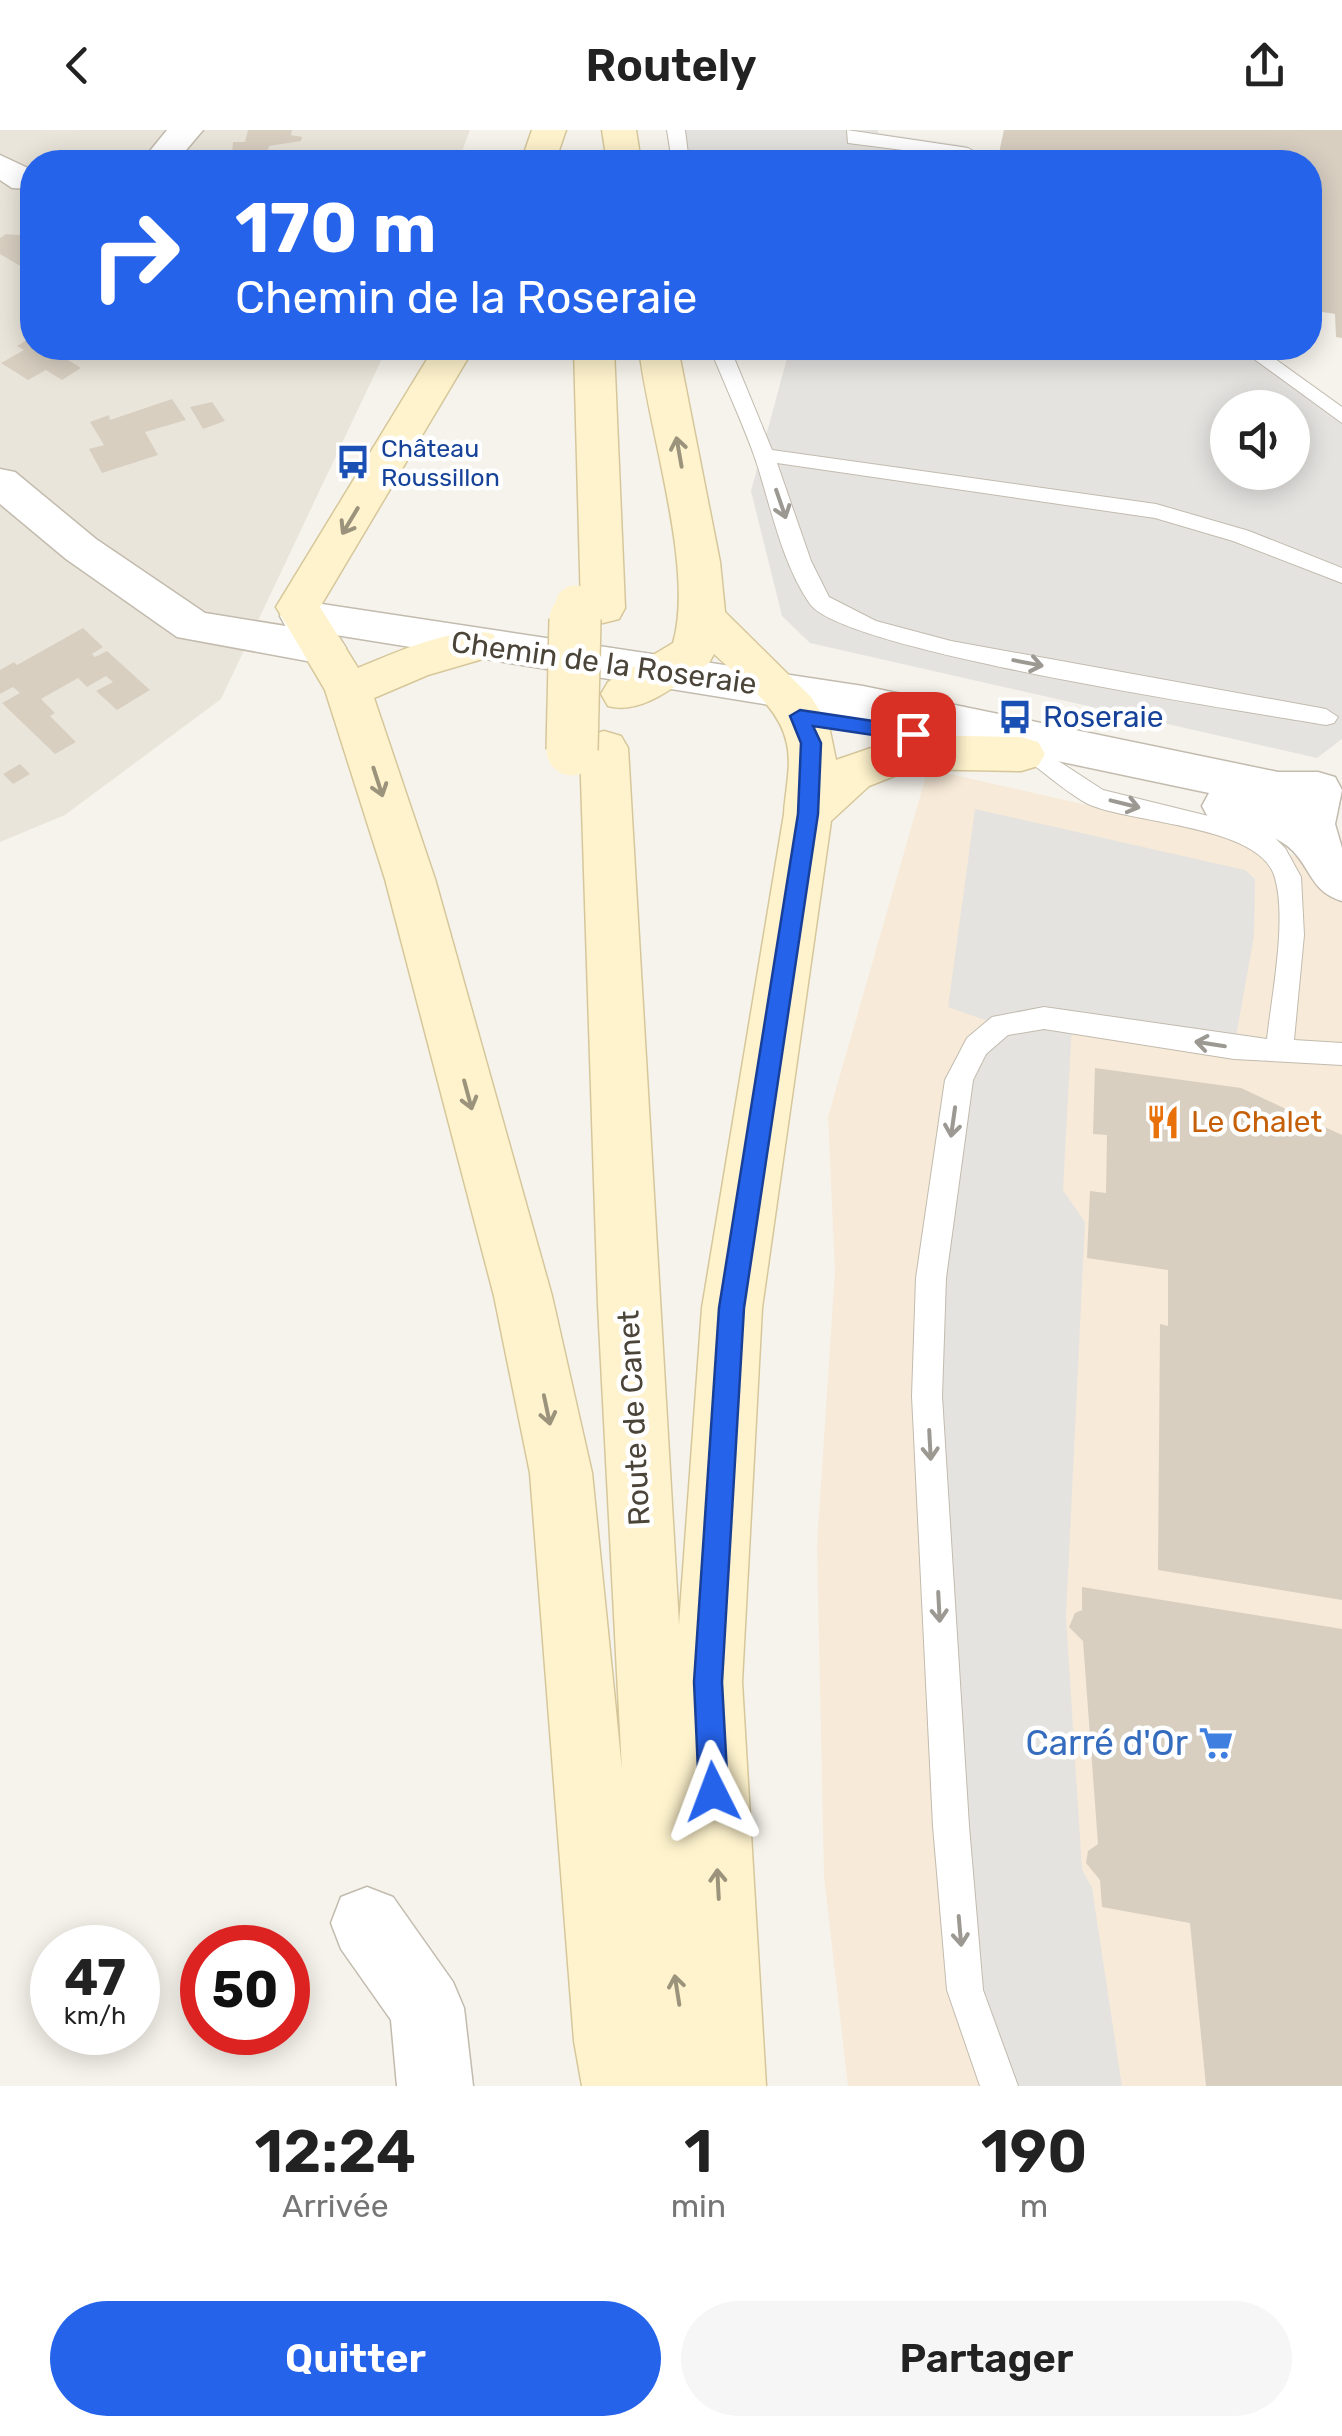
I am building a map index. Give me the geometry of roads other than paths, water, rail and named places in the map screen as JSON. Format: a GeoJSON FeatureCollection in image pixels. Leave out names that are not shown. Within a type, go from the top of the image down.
{"type":"FeatureCollection","features":[{"type":"Feature","properties":{"kind":"main road"},"geometry":{"type":"LineString","coordinates":[[447,360],[298,607],[324,651],[410,880],[523,1296],[560,1473],[611,2041],[620,2086]]}},
{"type":"Feature","properties":{"kind":"main road"},"geometry":{"type":"LineString","coordinates":[[569,360],[600,731]]}},
{"type":"Feature","properties":{"kind":"main road"},"geometry":{"type":"LineString","coordinates":[[589,606],[594,360]]}},
{"type":"Feature","properties":{"kind":"main road"},"geometry":{"type":"LineString","coordinates":[[600,731],[664,672],[693,652],[703,618],[698,562],[660,360]]}},
{"type":"Feature","properties":{"kind":"main road"},"geometry":{"type":"LineString","coordinates":[[703,618],[788,702],[811,743],[808,814],[732,1308],[710,1642],[709,1701],[728,2086]]}},
{"type":"Feature","properties":{"kind":"main road"},"geometry":{"type":"LineString","coordinates":[[413,663],[477,645]]}},
{"type":"Feature","properties":{"kind":"main road","name":"Route de Canet"},"geometry":{"type":"LineString","coordinates":[[600,731],[612,1588],[639,2036],[646,2086]]}},
{"type":"Feature","properties":{"kind":"main road","name":"Route de Canet"},"geometry":{"type":"LineString","coordinates":[[600,731],[643,1577],[670,1947],[692,2086]]}},
{"type":"Feature","properties":{"kind":"main road"},"geometry":{"type":"LineString","coordinates":[[808,814],[852,773],[909,752],[1030,756]]}},
{"type":"Feature","properties":{"kind":"street"},"geometry":{"type":"LineString","coordinates":[[168,150],[186,130]]}},
{"type":"Feature","properties":{"kind":"street"},"geometry":{"type":"LineString","coordinates":[[4,491],[193,626],[324,651]]}},
{"type":"Feature","properties":{"kind":"street","name":"Chemin de la Roseraie"},"geometry":{"type":"LineString","coordinates":[[324,651],[477,645],[664,672],[1030,756],[1282,820],[1324,800]]}},
{"type":"Feature","properties":{"kind":"street","name":"Chemin de la Roseraie"},"geometry":{"type":"LineString","coordinates":[[324,651],[413,663],[600,731],[788,702],[1324,800]]}},
{"type":"Feature","properties":{"kind":"street"},"geometry":{"type":"LineString","coordinates":[[1324,800],[1325,865],[1342,882]]}},
{"type":"Feature","properties":{"kind":"street"},"geometry":{"type":"LineString","coordinates":[[367,1923],[427,2008],[434,2086]]}},
{"type":"Feature","properties":{"kind":"lane"},"geometry":{"type":"LineString","coordinates":[[855,134],[950,150]]}},
{"type":"Feature","properties":{"kind":"lane"},"geometry":{"type":"LineString","coordinates":[[725,360],[764,455],[800,561],[820,602],[869,627],[951,648],[1326,717]]}},
{"type":"Feature","properties":{"kind":"lane"},"geometry":{"type":"LineString","coordinates":[[1265,360],[1342,416]]}},
{"type":"Feature","properties":{"kind":"lane"},"geometry":{"type":"LineString","coordinates":[[764,455],[1156,512],[1242,536],[1342,576]]}},
{"type":"Feature","properties":{"kind":"lane"},"geometry":{"type":"LineString","coordinates":[[1030,756],[1096,797],[1236,832],[1265,844],[1276,855],[1288,877],[1290,934],[1279,1052]]}},
{"type":"Feature","properties":{"kind":"lane"},"geometry":{"type":"LineString","coordinates":[[999,2086],[965,1990],[951,1826],[927,1396],[931,1278],[959,1080],[976,1046],[1000,1026],[1044,1018],[1279,1052],[1342,1054]]}},
{"type":"Feature","properties":{"kind":"place","name":"Château Roussillon"},"geometry":{"type":"Point","coordinates":[353,462]}},
{"type":"Feature","properties":{"kind":"place","name":"Roseraie"},"geometry":{"type":"Point","coordinates":[1015,717]}},
{"type":"Feature","properties":{"kind":"place","name":"Le Chalet"},"geometry":{"type":"Point","coordinates":[1163,1122]}},
{"type":"Feature","properties":{"kind":"place","name":"Carré d'Or"},"geometry":{"type":"Point","coordinates":[1216,1743]}}]}
